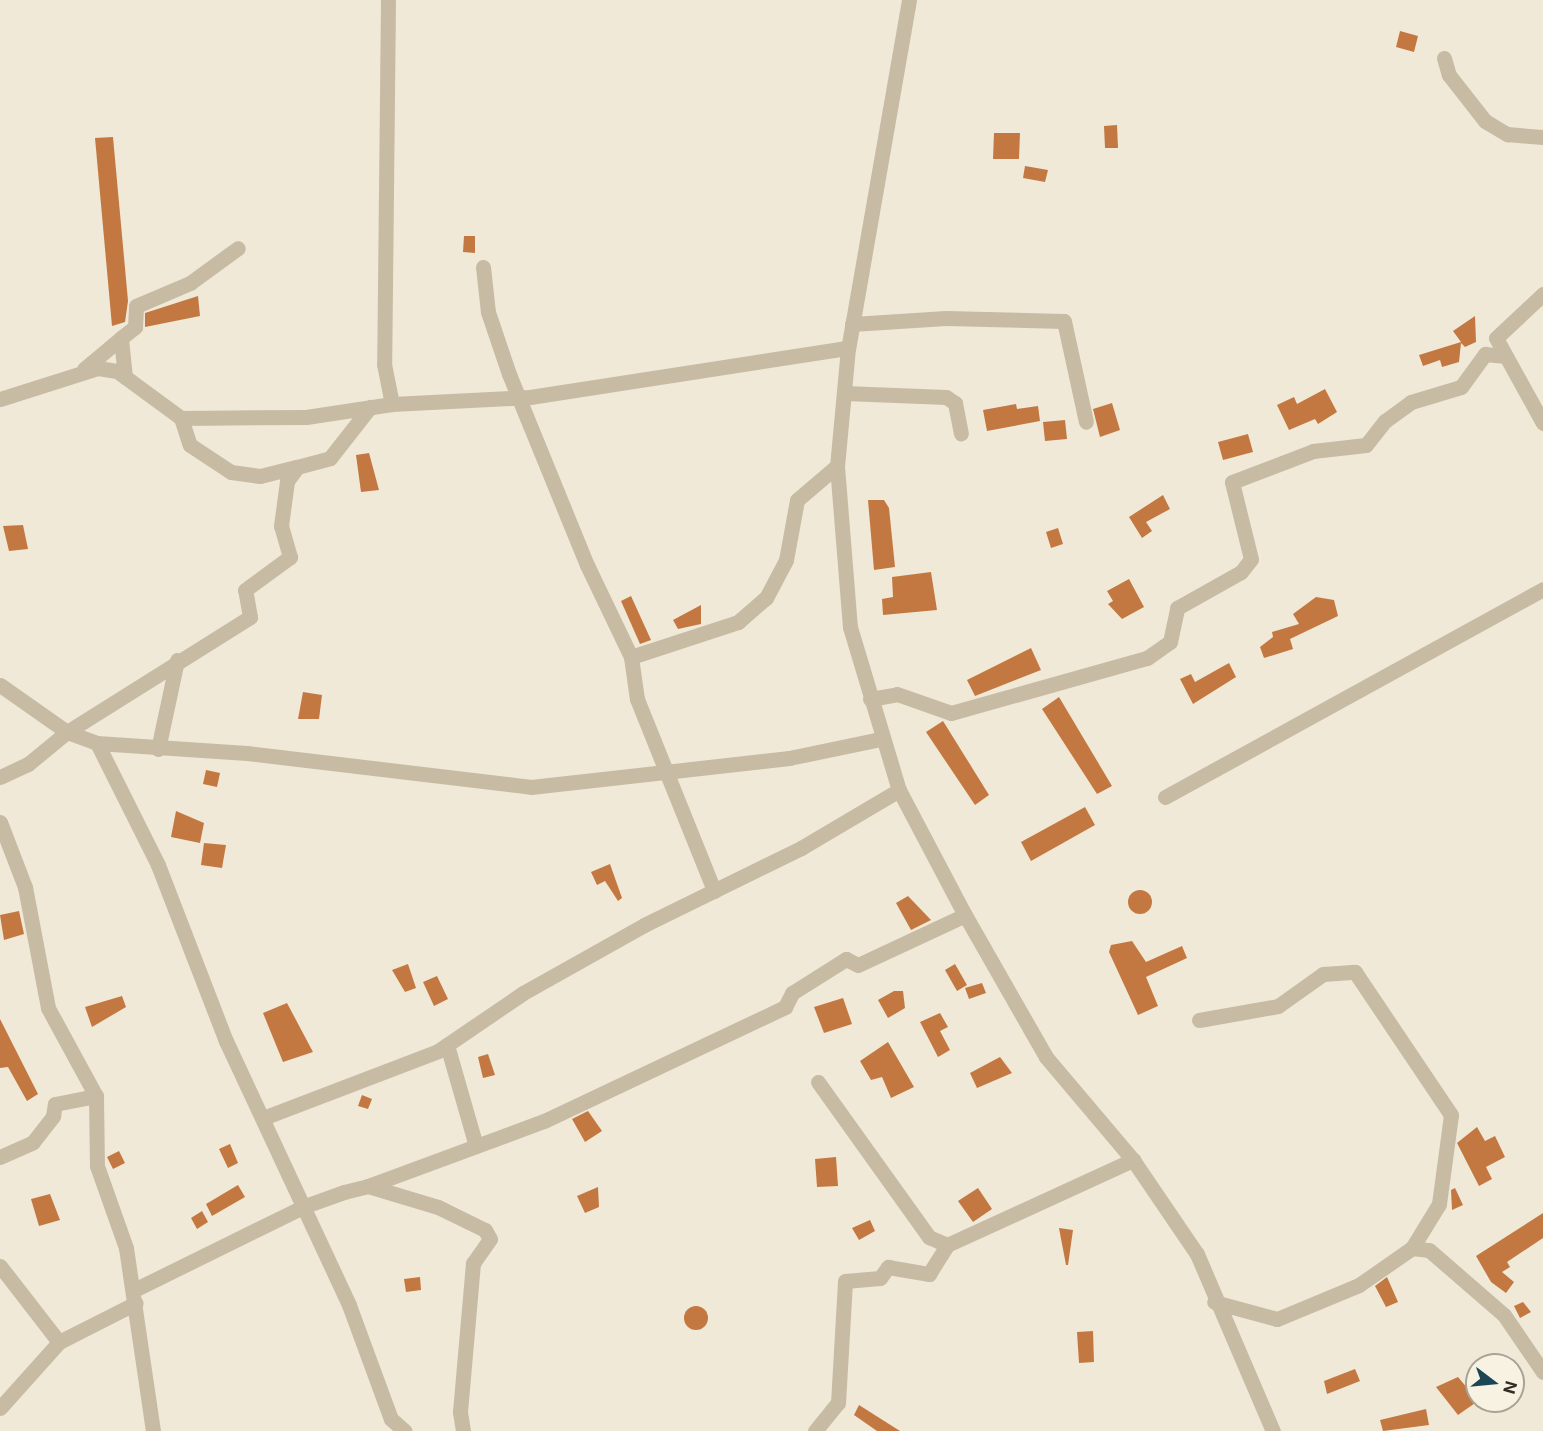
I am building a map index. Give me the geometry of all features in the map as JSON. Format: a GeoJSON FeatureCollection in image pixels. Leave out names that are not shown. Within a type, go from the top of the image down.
{"type":"FeatureCollection","features":[{"type":"Feature","properties":{"kind":"street"},"geometry":{"type":"LineString","coordinates":[[388,0],[384,364],[392,404]]}},
{"type":"Feature","properties":{"kind":"street"},"geometry":{"type":"LineString","coordinates":[[909,0],[848,348],[837,466],[843,582],[870,699],[899,790],[965,915],[1046,1057],[1133,1160],[1197,1254],[1214,1302],[1273,1431]]}},
{"type":"Feature","properties":{"kind":"street"},"geometry":{"type":"LineString","coordinates":[[1444,58],[1449,75],[1485,121],[1507,134],[1543,137]]}},
{"type":"Feature","properties":{"kind":"street"},"geometry":{"type":"LineString","coordinates":[[79,374],[135,327],[136,306],[190,283],[238,248]]}},
{"type":"Feature","properties":{"kind":"street"},"geometry":{"type":"LineString","coordinates":[[483,267],[488,312],[518,398],[631,657],[637,699],[662,769],[714,891]]}},
{"type":"Feature","properties":{"kind":"street"},"geometry":{"type":"LineString","coordinates":[[1543,294],[1496,338],[1503,356],[1543,423]]}},
{"type":"Feature","properties":{"kind":"street"},"geometry":{"type":"LineString","coordinates":[[852,324],[981,317],[1064,321],[1086,422]]}},
{"type":"Feature","properties":{"kind":"street"},"geometry":{"type":"LineString","coordinates":[[121,338],[125,377]]}},
{"type":"Feature","properties":{"kind":"street"},"geometry":{"type":"LineString","coordinates":[[181,418],[306,417],[392,404],[518,398],[848,348]]}},
{"type":"Feature","properties":{"kind":"street"},"geometry":{"type":"LineString","coordinates":[[870,699],[897,694],[951,713],[1147,658],[1170,642],[1177,608],[1241,572],[1251,559],[1232,482],[1313,451],[1366,445],[1385,421],[1411,402],[1461,387],[1485,354],[1503,356]]}},
{"type":"Feature","properties":{"kind":"street"},"geometry":{"type":"LineString","coordinates":[[0,399],[98,368],[125,377],[181,418],[190,445],[231,472],[260,476],[330,458],[370,407]]}},
{"type":"Feature","properties":{"kind":"street"},"geometry":{"type":"LineString","coordinates":[[844,393],[946,397],[955,403],[961,433]]}},
{"type":"Feature","properties":{"kind":"street"},"geometry":{"type":"LineString","coordinates":[[631,657],[738,622],[766,598],[786,560],[797,500],[837,466]]}},
{"type":"Feature","properties":{"kind":"street"},"geometry":{"type":"LineString","coordinates":[[0,777],[28,764],[67,732],[177,660],[250,617],[245,590],[290,557],[281,526],[287,482],[297,467]]}},
{"type":"Feature","properties":{"kind":"street"},"geometry":{"type":"LineString","coordinates":[[1165,797],[1543,589]]}},
{"type":"Feature","properties":{"kind":"street"},"geometry":{"type":"LineString","coordinates":[[158,749],[177,660]]}},
{"type":"Feature","properties":{"kind":"street"},"geometry":{"type":"LineString","coordinates":[[0,686],[67,732],[97,743],[158,749],[247,753],[531,787],[662,769],[799,757],[881,739]]}},
{"type":"Feature","properties":{"kind":"street"},"geometry":{"type":"LineString","coordinates":[[97,743],[158,865],[206,993],[305,1206],[391,1419],[405,1431]]}},
{"type":"Feature","properties":{"kind":"street"},"geometry":{"type":"LineString","coordinates":[[263,1118],[447,1045],[523,993],[714,891],[801,848],[899,790]]}},
{"type":"Feature","properties":{"kind":"street"},"geometry":{"type":"LineString","coordinates":[[0,822],[25,887],[48,1008],[96,1096],[97,1166],[112,1198],[135,1297],[153,1431]]}},
{"type":"Feature","properties":{"kind":"street"},"geometry":{"type":"LineString","coordinates":[[0,1408],[59,1342],[135,1297],[305,1206],[368,1186],[544,1121],[785,1008],[792,993],[846,958],[858,965],[965,915]]}},
{"type":"Feature","properties":{"kind":"street"},"geometry":{"type":"LineString","coordinates":[[1199,1020],[1278,1006],[1323,975],[1355,972],[1370,987],[1451,1115],[1439,1204],[1412,1248],[1359,1285],[1277,1319],[1214,1302]]}},
{"type":"Feature","properties":{"kind":"street"},"geometry":{"type":"LineString","coordinates":[[447,1045],[476,1146]]}},
{"type":"Feature","properties":{"kind":"street"},"geometry":{"type":"LineString","coordinates":[[818,1082],[929,1237],[947,1245]]}},
{"type":"Feature","properties":{"kind":"street"},"geometry":{"type":"LineString","coordinates":[[0,1157],[33,1142],[53,1116],[55,1104],[96,1096]]}},
{"type":"Feature","properties":{"kind":"street"},"geometry":{"type":"LineString","coordinates":[[815,1431],[838,1403],[845,1281],[880,1278],[888,1267],[929,1274],[947,1245],[1133,1160]]}},
{"type":"Feature","properties":{"kind":"street"},"geometry":{"type":"LineString","coordinates":[[368,1186],[438,1207],[489,1234],[473,1263],[460,1412],[463,1431]]}},
{"type":"Feature","properties":{"kind":"street"},"geometry":{"type":"LineString","coordinates":[[1412,1248],[1429,1250],[1504,1315],[1543,1372]]}},
{"type":"Feature","properties":{"kind":"street"},"geometry":{"type":"LineString","coordinates":[[0,1266],[59,1342]]}},
{"type":"Feature","properties":{"kind":"building"},"geometry":{"type":"Polygon","coordinates":[[[1400,31],[1418,36],[1414,52],[1396,47],[1400,31]]]}},
{"type":"Feature","properties":{"kind":"building"},"geometry":{"type":"Polygon","coordinates":[[[1117,125],[1118,148],[1105,148],[1104,126],[1117,125]]]}},
{"type":"Feature","properties":{"kind":"building"},"geometry":{"type":"Polygon","coordinates":[[[994,133],[1020,133],[1019,159],[993,159],[994,133]]]}},
{"type":"Feature","properties":{"kind":"building"},"geometry":{"type":"Polygon","coordinates":[[[113,137],[128,301],[125,322],[112,326],[95,138],[113,137]]]}},
{"type":"Feature","properties":{"kind":"building"},"geometry":{"type":"Polygon","coordinates":[[[1025,166],[1048,170],[1045,182],[1023,178],[1025,166]]]}},
{"type":"Feature","properties":{"kind":"building"},"geometry":{"type":"Polygon","coordinates":[[[464,236],[475,236],[475,253],[463,252],[464,236]]]}},
{"type":"Feature","properties":{"kind":"building"},"geometry":{"type":"Polygon","coordinates":[[[198,296],[200,316],[145,327],[145,313],[198,296]]]}},
{"type":"Feature","properties":{"kind":"building"},"geometry":{"type":"Polygon","coordinates":[[[1475,316],[1476,342],[1465,347],[1461,343],[1459,362],[1442,367],[1440,360],[1423,366],[1419,355],[1461,342],[1453,331],[1475,316]]]}},
{"type":"Feature","properties":{"kind":"building"},"geometry":{"type":"Polygon","coordinates":[[[1325,389],[1337,412],[1318,424],[1315,419],[1289,430],[1277,405],[1294,397],[1297,404],[1325,389]]]}},
{"type":"Feature","properties":{"kind":"building"},"geometry":{"type":"Polygon","coordinates":[[[1112,403],[1120,430],[1100,437],[1093,409],[1112,403]]]}},
{"type":"Feature","properties":{"kind":"building"},"geometry":{"type":"Polygon","coordinates":[[[1016,404],[1017,409],[1038,406],[1040,421],[987,431],[983,410],[1016,404]]]}},
{"type":"Feature","properties":{"kind":"building"},"geometry":{"type":"Polygon","coordinates":[[[1065,420],[1067,439],[1045,441],[1043,422],[1065,420]]]}},
{"type":"Feature","properties":{"kind":"building"},"geometry":{"type":"Polygon","coordinates":[[[1248,434],[1253,452],[1223,460],[1218,442],[1248,434]]]}},
{"type":"Feature","properties":{"kind":"building"},"geometry":{"type":"Polygon","coordinates":[[[369,453],[379,490],[361,492],[356,455],[369,453]]]}},
{"type":"Feature","properties":{"kind":"building"},"geometry":{"type":"Polygon","coordinates":[[[1163,495],[1170,509],[1146,522],[1152,531],[1142,538],[1129,517],[1163,495]]]}},
{"type":"Feature","properties":{"kind":"building"},"geometry":{"type":"Polygon","coordinates":[[[868,500],[884,500],[889,508],[895,567],[874,570],[868,500]]]}},
{"type":"Feature","properties":{"kind":"building"},"geometry":{"type":"Polygon","coordinates":[[[23,525],[28,549],[9,551],[3,526],[23,525]]]}},
{"type":"Feature","properties":{"kind":"building"},"geometry":{"type":"Polygon","coordinates":[[[1058,528],[1063,544],[1051,548],[1046,532],[1058,528]]]}},
{"type":"Feature","properties":{"kind":"building"},"geometry":{"type":"Polygon","coordinates":[[[931,572],[937,610],[883,615],[882,599],[893,597],[892,577],[931,572]]]}},
{"type":"Feature","properties":{"kind":"building"},"geometry":{"type":"Polygon","coordinates":[[[1129,579],[1144,607],[1122,619],[1108,604],[1113,601],[1107,591],[1129,579]]]}},
{"type":"Feature","properties":{"kind":"building"},"geometry":{"type":"Polygon","coordinates":[[[631,596],[651,640],[640,644],[621,601],[631,596]]]}},
{"type":"Feature","properties":{"kind":"building"},"geometry":{"type":"Polygon","coordinates":[[[1316,597],[1334,600],[1338,616],[1290,639],[1293,649],[1264,658],[1260,647],[1273,637],[1272,632],[1299,624],[1293,614],[1316,597]]]}},
{"type":"Feature","properties":{"kind":"building"},"geometry":{"type":"Polygon","coordinates":[[[701,605],[701,624],[678,629],[673,620],[701,605]]]}},
{"type":"Feature","properties":{"kind":"building"},"geometry":{"type":"Polygon","coordinates":[[[1031,648],[1041,670],[975,696],[967,680],[1031,648]]]}},
{"type":"Feature","properties":{"kind":"building"},"geometry":{"type":"Polygon","coordinates":[[[1229,663],[1236,677],[1193,704],[1180,679],[1191,674],[1195,682],[1229,663]]]}},
{"type":"Feature","properties":{"kind":"building"},"geometry":{"type":"Polygon","coordinates":[[[303,692],[322,695],[319,719],[298,719],[303,692]]]}},
{"type":"Feature","properties":{"kind":"building"},"geometry":{"type":"Polygon","coordinates":[[[1059,697],[1112,786],[1097,794],[1042,709],[1059,697]]]}},
{"type":"Feature","properties":{"kind":"building"},"geometry":{"type":"Polygon","coordinates":[[[943,721],[989,795],[975,805],[926,732],[943,721]]]}},
{"type":"Feature","properties":{"kind":"building"},"geometry":{"type":"Polygon","coordinates":[[[206,770],[220,773],[217,787],[203,784],[206,770]]]}},
{"type":"Feature","properties":{"kind":"building"},"geometry":{"type":"Polygon","coordinates":[[[1085,807],[1095,825],[1031,861],[1021,842],[1085,807]]]}},
{"type":"Feature","properties":{"kind":"building"},"geometry":{"type":"Polygon","coordinates":[[[176,811],[204,823],[200,843],[171,837],[176,811]]]}},
{"type":"Feature","properties":{"kind":"building"},"geometry":{"type":"Polygon","coordinates":[[[204,843],[226,845],[222,868],[201,865],[204,843]]]}},
{"type":"Feature","properties":{"kind":"building"},"geometry":{"type":"Polygon","coordinates":[[[610,864],[622,898],[618,901],[605,881],[597,885],[591,872],[610,864]]]}},
{"type":"Feature","properties":{"kind":"building"},"geometry":{"type":"Polygon","coordinates":[[[1140,890],[1148,894],[1152,902],[1148,910],[1140,914],[1132,910],[1128,902],[1132,894],[1140,890]]]}},
{"type":"Feature","properties":{"kind":"building"},"geometry":{"type":"Polygon","coordinates":[[[908,896],[931,920],[911,930],[896,903],[908,896]]]}},
{"type":"Feature","properties":{"kind":"building"},"geometry":{"type":"Polygon","coordinates":[[[19,911],[24,934],[4,940],[0,915],[19,911]]]}},
{"type":"Feature","properties":{"kind":"building"},"geometry":{"type":"Polygon","coordinates":[[[1132,941],[1146,962],[1182,946],[1187,958],[1146,977],[1158,1006],[1138,1015],[1109,952],[1111,945],[1132,941]]]}},
{"type":"Feature","properties":{"kind":"building"},"geometry":{"type":"Polygon","coordinates":[[[408,964],[416,988],[405,992],[392,970],[408,964]]]}},
{"type":"Feature","properties":{"kind":"building"},"geometry":{"type":"Polygon","coordinates":[[[955,964],[967,985],[957,991],[945,970],[955,964]]]}},
{"type":"Feature","properties":{"kind":"building"},"geometry":{"type":"Polygon","coordinates":[[[437,976],[448,999],[434,1006],[423,982],[437,976]]]}},
{"type":"Feature","properties":{"kind":"building"},"geometry":{"type":"Polygon","coordinates":[[[982,983],[986,993],[969,999],[965,988],[982,983]]]}},
{"type":"Feature","properties":{"kind":"building"},"geometry":{"type":"Polygon","coordinates":[[[894,991],[903,991],[905,1008],[888,1018],[878,1000],[894,991]]]}},
{"type":"Feature","properties":{"kind":"building"},"geometry":{"type":"Polygon","coordinates":[[[122,996],[126,1007],[92,1027],[85,1007],[122,996]]]}},
{"type":"Feature","properties":{"kind":"building"},"geometry":{"type":"Polygon","coordinates":[[[843,998],[852,1024],[824,1033],[814,1007],[843,998]]]}},
{"type":"Feature","properties":{"kind":"building"},"geometry":{"type":"Polygon","coordinates":[[[287,1003],[313,1052],[283,1062],[263,1013],[287,1003]]]}},
{"type":"Feature","properties":{"kind":"building"},"geometry":{"type":"Polygon","coordinates":[[[940,1013],[948,1027],[940,1031],[950,1050],[938,1057],[920,1022],[940,1013]]]}},
{"type":"Feature","properties":{"kind":"building"},"geometry":{"type":"Polygon","coordinates":[[[0,1019],[38,1094],[27,1101],[8,1067],[0,1068],[0,1019]]]}},
{"type":"Feature","properties":{"kind":"building"},"geometry":{"type":"Polygon","coordinates":[[[888,1042],[914,1087],[891,1098],[882,1077],[871,1080],[860,1061],[888,1042]]]}},
{"type":"Feature","properties":{"kind":"building"},"geometry":{"type":"Polygon","coordinates":[[[488,1054],[495,1075],[483,1078],[478,1057],[488,1054]]]}},
{"type":"Feature","properties":{"kind":"building"},"geometry":{"type":"Polygon","coordinates":[[[1000,1057],[1012,1073],[977,1088],[970,1073],[1000,1057]]]}},
{"type":"Feature","properties":{"kind":"building"},"geometry":{"type":"Polygon","coordinates":[[[362,1095],[372,1099],[368,1109],[358,1106],[362,1095]]]}},
{"type":"Feature","properties":{"kind":"building"},"geometry":{"type":"Polygon","coordinates":[[[588,1111],[602,1131],[585,1142],[572,1119],[588,1111]]]}},
{"type":"Feature","properties":{"kind":"building"},"geometry":{"type":"Polygon","coordinates":[[[1477,1127],[1485,1141],[1495,1136],[1505,1157],[1486,1167],[1492,1179],[1479,1186],[1457,1143],[1477,1127]]]}},
{"type":"Feature","properties":{"kind":"building"},"geometry":{"type":"Polygon","coordinates":[[[230,1144],[238,1163],[228,1168],[219,1149],[230,1144]]]}},
{"type":"Feature","properties":{"kind":"building"},"geometry":{"type":"Polygon","coordinates":[[[119,1151],[125,1163],[113,1169],[107,1157],[119,1151]]]}},
{"type":"Feature","properties":{"kind":"building"},"geometry":{"type":"Polygon","coordinates":[[[836,1157],[838,1186],[817,1187],[815,1159],[836,1157]]]}},
{"type":"Feature","properties":{"kind":"building"},"geometry":{"type":"Polygon","coordinates":[[[238,1185],[245,1197],[212,1216],[206,1204],[238,1185]]]}},
{"type":"Feature","properties":{"kind":"building"},"geometry":{"type":"Polygon","coordinates":[[[598,1187],[599,1207],[585,1213],[577,1196],[598,1187]]]}},
{"type":"Feature","properties":{"kind":"building"},"geometry":{"type":"Polygon","coordinates":[[[978,1188],[992,1209],[973,1222],[958,1201],[978,1188]]]}},
{"type":"Feature","properties":{"kind":"building"},"geometry":{"type":"Polygon","coordinates":[[[1455,1188],[1463,1205],[1452,1210],[1451,1190],[1455,1188]]]}},
{"type":"Feature","properties":{"kind":"building"},"geometry":{"type":"Polygon","coordinates":[[[50,1194],[60,1220],[39,1226],[31,1199],[50,1194]]]}},
{"type":"Feature","properties":{"kind":"building"},"geometry":{"type":"Polygon","coordinates":[[[202,1211],[208,1222],[197,1229],[191,1218],[202,1211]]]}},
{"type":"Feature","properties":{"kind":"building"},"geometry":{"type":"Polygon","coordinates":[[[1543,1213],[1543,1238],[1507,1262],[1510,1267],[1502,1272],[1514,1282],[1506,1293],[1491,1282],[1476,1256],[1543,1213]]]}},
{"type":"Feature","properties":{"kind":"building"},"geometry":{"type":"Polygon","coordinates":[[[870,1220],[875,1231],[859,1240],[852,1228],[870,1220]]]}},
{"type":"Feature","properties":{"kind":"building"},"geometry":{"type":"Polygon","coordinates":[[[1059,1228],[1073,1230],[1068,1265],[1066,1265],[1059,1228]]]}},
{"type":"Feature","properties":{"kind":"building"},"geometry":{"type":"Polygon","coordinates":[[[420,1277],[421,1290],[406,1292],[404,1279],[420,1277]]]}},
{"type":"Feature","properties":{"kind":"building"},"geometry":{"type":"Polygon","coordinates":[[[1387,1277],[1398,1302],[1386,1307],[1375,1286],[1387,1277]]]}},
{"type":"Feature","properties":{"kind":"building"},"geometry":{"type":"Polygon","coordinates":[[[1523,1302],[1531,1312],[1520,1318],[1514,1306],[1523,1302]]]}},
{"type":"Feature","properties":{"kind":"building"},"geometry":{"type":"Polygon","coordinates":[[[696,1306],[704,1310],[708,1318],[704,1326],[696,1330],[688,1326],[684,1318],[688,1310],[696,1306]]]}},
{"type":"Feature","properties":{"kind":"building"},"geometry":{"type":"Polygon","coordinates":[[[1093,1331],[1094,1362],[1079,1363],[1077,1332],[1093,1331]]]}},
{"type":"Feature","properties":{"kind":"building"},"geometry":{"type":"Polygon","coordinates":[[[1355,1369],[1360,1381],[1327,1394],[1324,1381],[1355,1369]]]}},
{"type":"Feature","properties":{"kind":"building"},"geometry":{"type":"Polygon","coordinates":[[[1458,1377],[1465,1385],[1465,1410],[1458,1415],[1436,1387],[1458,1377]]]}},
{"type":"Feature","properties":{"kind":"building"},"geometry":{"type":"Polygon","coordinates":[[[859,1405],[900,1431],[877,1431],[854,1415],[859,1405]]]}},
{"type":"Feature","properties":{"kind":"building"},"geometry":{"type":"Polygon","coordinates":[[[1426,1409],[1429,1425],[1383,1431],[1380,1420],[1426,1409]]]}}]}
